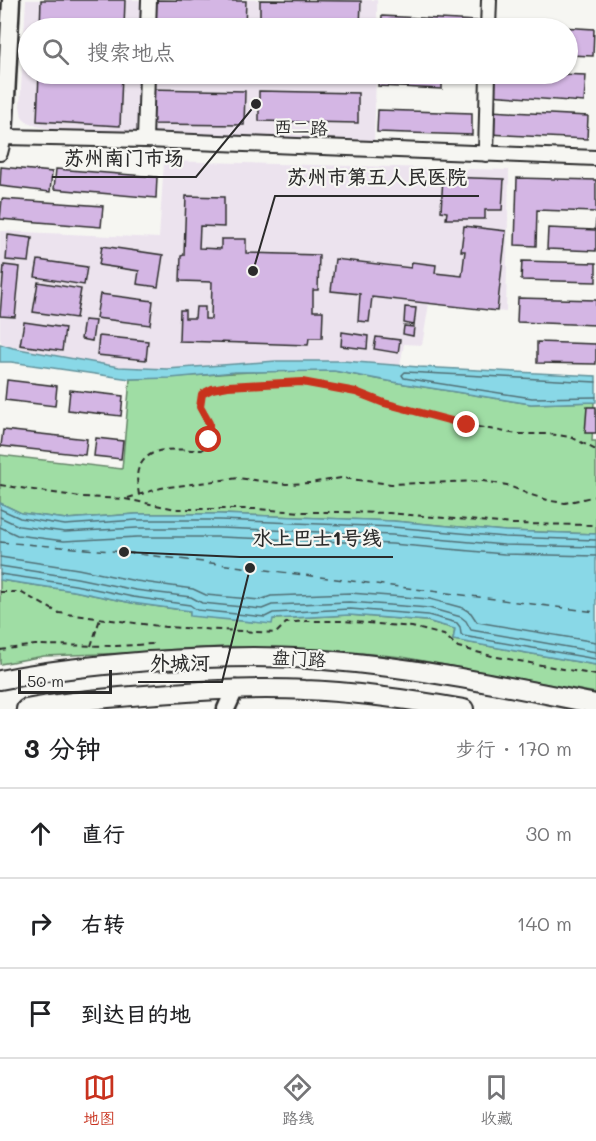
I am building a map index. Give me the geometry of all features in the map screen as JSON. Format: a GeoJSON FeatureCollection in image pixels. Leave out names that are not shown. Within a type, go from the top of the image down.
{"type":"FeatureCollection","features":[{"type":"Feature","properties":{"kind":"main road","name":"盘门路"},"geometry":{"type":"LineString","coordinates":[[0,680],[88,666],[233,656],[307,658],[453,677],[596,704]]}},
{"type":"Feature","properties":{"kind":"main road"},"geometry":{"type":"LineString","coordinates":[[233,656],[235,689]]}},
{"type":"Feature","properties":{"kind":"main road","name":"盘门路"},"geometry":{"type":"LineString","coordinates":[[26,709],[133,696],[235,689],[321,691],[411,700],[464,709]]}},
{"type":"Feature","properties":{"kind":"street"},"geometry":{"type":"LineString","coordinates":[[2,145],[11,0]]}},
{"type":"Feature","properties":{"kind":"street"},"geometry":{"type":"LineString","coordinates":[[148,18],[149,0]]}},
{"type":"Feature","properties":{"kind":"street"},"geometry":{"type":"LineString","coordinates":[[489,0],[489,18]]}},
{"type":"Feature","properties":{"kind":"street"},"geometry":{"type":"LineString","coordinates":[[145,140],[147,84]]}},
{"type":"Feature","properties":{"kind":"street"},"geometry":{"type":"LineString","coordinates":[[486,154],[488,84]]}},
{"type":"Feature","properties":{"kind":"street","name":"西二路"},"geometry":{"type":"LineString","coordinates":[[2,145],[145,140],[596,158]]}},
{"type":"Feature","properties":{"kind":"street"},"geometry":{"type":"LineString","coordinates":[[226,709],[235,689]]}},
{"type":"Feature","properties":{"kind":"street"},"geometry":{"type":"LineString","coordinates":[[235,689],[236,709]]}},
{"type":"Feature","properties":{"kind":"path"},"geometry":{"type":"LineString","coordinates":[[138,495],[137,472],[145,459],[155,451],[202,450],[209,440],[209,423],[200,407],[202,394],[212,389],[228,386],[302,382],[328,386],[467,425],[517,434],[571,437],[596,450]]}},
{"type":"Feature","properties":{"kind":"path"},"geometry":{"type":"LineString","coordinates":[[125,499],[160,488],[238,478],[286,484],[341,478],[391,484],[483,480],[507,485],[551,501],[565,503],[596,496]]}},
{"type":"Feature","properties":{"kind":"path"},"geometry":{"type":"LineString","coordinates":[[0,485],[81,497],[125,499],[176,509],[389,513],[512,525],[596,525]]}},
{"type":"Feature","properties":{"kind":"path"},"geometry":{"type":"LineString","coordinates":[[0,592],[20,592],[59,613],[193,629],[276,633],[286,623],[306,621],[344,621],[412,627],[444,636],[458,647],[492,656],[596,675]]}},
{"type":"Feature","properties":{"kind":"path"},"geometry":{"type":"LineString","coordinates":[[91,646],[100,619]]}},
{"type":"Feature","properties":{"kind":"path"},"geometry":{"type":"LineString","coordinates":[[0,650],[35,645],[153,644]]}},
{"type":"Feature","properties":{"kind":"shaded area"},"geometry":{"type":"Polygon","coordinates":[[[26,0],[377,0],[377,18],[25,18],[26,0]]]}},
{"type":"Feature","properties":{"kind":"shaded area"},"geometry":{"type":"Polygon","coordinates":[[[21,84],[376,84],[374,143],[49,129],[27,122],[22,117],[21,84]]]}},
{"type":"Feature","properties":{"kind":"shaded area"},"geometry":{"type":"Polygon","coordinates":[[[164,161],[509,170],[506,312],[429,304],[422,345],[404,344],[400,365],[419,367],[343,361],[276,361],[167,369],[119,367],[13,348],[2,344],[0,339],[0,231],[159,238],[164,161]]]}},
{"type":"Feature","properties":{"kind":"green space"},"geometry":{"type":"Polygon","coordinates":[[[281,371],[334,371],[531,404],[594,402],[592,441],[596,441],[596,534],[505,531],[393,521],[220,514],[136,514],[66,519],[21,513],[0,503],[0,455],[122,469],[130,379],[281,371]]]}},
{"type":"Feature","properties":{"kind":"green space"},"geometry":{"type":"Polygon","coordinates":[[[0,580],[190,611],[190,615],[272,623],[272,619],[349,615],[427,621],[455,629],[453,640],[596,665],[596,693],[402,657],[320,649],[224,647],[180,649],[44,656],[0,664],[0,580]]]}},
{"type":"Feature","properties":{"kind":"water"},"geometry":{"type":"Polygon","coordinates":[[[0,344],[119,367],[167,369],[276,361],[343,361],[596,376],[596,402],[531,404],[334,371],[235,372],[130,379],[0,362],[0,344]]]}},
{"type":"Feature","properties":{"kind":"water"},"geometry":{"type":"Polygon","coordinates":[[[0,503],[21,513],[66,519],[136,514],[220,514],[393,521],[505,531],[596,534],[596,665],[453,640],[455,629],[427,621],[349,615],[273,619],[272,624],[190,616],[190,611],[0,580],[0,503]]]}},
{"type":"Feature","properties":{"kind":"building"},"geometry":{"type":"Polygon","coordinates":[[[41,0],[125,0],[124,18],[40,18],[41,0]]]}},
{"type":"Feature","properties":{"kind":"building"},"geometry":{"type":"Polygon","coordinates":[[[154,0],[246,1],[245,18],[154,18],[154,0]]]}},
{"type":"Feature","properties":{"kind":"building"},"geometry":{"type":"Polygon","coordinates":[[[260,0],[361,1],[360,18],[260,18],[260,0]]]}},
{"type":"Feature","properties":{"kind":"building"},"geometry":{"type":"Polygon","coordinates":[[[382,16],[420,18],[382,18],[382,16]]]}},
{"type":"Feature","properties":{"kind":"building"},"geometry":{"type":"Polygon","coordinates":[[[578,28],[594,29],[593,56],[578,55],[578,28]]]}},
{"type":"Feature","properties":{"kind":"building"},"geometry":{"type":"Polygon","coordinates":[[[578,75],[586,75],[584,102],[488,95],[489,84],[578,84],[578,75]]]}},
{"type":"Feature","properties":{"kind":"building"},"geometry":{"type":"Polygon","coordinates":[[[39,84],[122,84],[120,126],[37,121],[39,84]]]}},
{"type":"Feature","properties":{"kind":"building"},"geometry":{"type":"Polygon","coordinates":[[[378,84],[442,84],[442,89],[378,86],[378,84]]]}},
{"type":"Feature","properties":{"kind":"building"},"geometry":{"type":"Polygon","coordinates":[[[150,89],[245,91],[244,125],[149,124],[150,89]]]}},
{"type":"Feature","properties":{"kind":"building"},"geometry":{"type":"Polygon","coordinates":[[[259,91],[358,93],[358,123],[259,121],[259,91]]]}},
{"type":"Feature","properties":{"kind":"building"},"geometry":{"type":"Polygon","coordinates":[[[378,110],[472,113],[472,135],[377,132],[378,110]]]}},
{"type":"Feature","properties":{"kind":"building"},"geometry":{"type":"Polygon","coordinates":[[[490,111],[588,116],[587,139],[488,134],[490,111]]]}},
{"type":"Feature","properties":{"kind":"building"},"geometry":{"type":"Polygon","coordinates":[[[1,167],[52,172],[50,192],[0,186],[1,167]]]}},
{"type":"Feature","properties":{"kind":"building"},"geometry":{"type":"Polygon","coordinates":[[[56,169],[157,177],[156,198],[54,189],[56,169]]]}},
{"type":"Feature","properties":{"kind":"building"},"geometry":{"type":"Polygon","coordinates":[[[443,177],[504,179],[502,210],[485,210],[485,219],[446,219],[447,212],[441,211],[443,177]]]}},
{"type":"Feature","properties":{"kind":"building"},"geometry":{"type":"Polygon","coordinates":[[[517,178],[596,180],[596,212],[537,210],[536,246],[515,245],[517,178]]]}},
{"type":"Feature","properties":{"kind":"building"},"geometry":{"type":"Polygon","coordinates":[[[186,196],[224,197],[224,227],[200,226],[199,248],[221,249],[221,239],[246,239],[246,253],[319,255],[318,290],[313,290],[313,311],[323,311],[322,338],[309,338],[308,345],[179,341],[180,310],[185,310],[185,318],[195,318],[196,307],[205,307],[205,319],[211,319],[212,282],[180,281],[181,256],[184,255],[186,196]]]}},
{"type":"Feature","properties":{"kind":"building"},"geometry":{"type":"Polygon","coordinates":[[[2,199],[103,206],[101,227],[0,219],[2,199]]]}},
{"type":"Feature","properties":{"kind":"building"},"geometry":{"type":"Polygon","coordinates":[[[596,219],[596,251],[547,249],[548,228],[595,230],[596,219]]]}},
{"type":"Feature","properties":{"kind":"building"},"geometry":{"type":"Polygon","coordinates":[[[464,226],[506,231],[497,311],[372,297],[369,322],[358,321],[360,294],[331,291],[335,259],[411,268],[412,262],[436,265],[435,273],[462,276],[465,251],[461,251],[464,226]]]}},
{"type":"Feature","properties":{"kind":"building"},"geometry":{"type":"Polygon","coordinates":[[[8,235],[32,238],[29,262],[6,260],[8,235]]]}},
{"type":"Feature","properties":{"kind":"building"},"geometry":{"type":"Polygon","coordinates":[[[102,246],[163,255],[158,287],[137,284],[139,271],[99,265],[102,246]]]}},
{"type":"Feature","properties":{"kind":"building"},"geometry":{"type":"Polygon","coordinates":[[[38,260],[87,267],[84,285],[35,277],[38,260]]]}},
{"type":"Feature","properties":{"kind":"building"},"geometry":{"type":"Polygon","coordinates":[[[522,261],[596,263],[596,282],[521,280],[522,261]]]}},
{"type":"Feature","properties":{"kind":"building"},"geometry":{"type":"Polygon","coordinates":[[[4,265],[20,267],[15,317],[0,316],[4,265]]]}},
{"type":"Feature","properties":{"kind":"building"},"geometry":{"type":"Polygon","coordinates":[[[38,282],[81,289],[76,318],[33,312],[38,282]]]}},
{"type":"Feature","properties":{"kind":"building"},"geometry":{"type":"Polygon","coordinates":[[[100,294],[153,301],[150,325],[96,318],[100,294]]]}},
{"type":"Feature","properties":{"kind":"building"},"geometry":{"type":"Polygon","coordinates":[[[518,298],[596,300],[596,325],[517,322],[518,298]]]}},
{"type":"Feature","properties":{"kind":"building"},"geometry":{"type":"Polygon","coordinates":[[[405,307],[416,308],[414,325],[404,323],[405,307]]]}},
{"type":"Feature","properties":{"kind":"building"},"geometry":{"type":"Polygon","coordinates":[[[84,320],[95,321],[92,341],[81,339],[84,320]]]}},
{"type":"Feature","properties":{"kind":"building"},"geometry":{"type":"Polygon","coordinates":[[[24,322],[65,328],[62,351],[20,345],[24,322]]]}},
{"type":"Feature","properties":{"kind":"building"},"geometry":{"type":"Polygon","coordinates":[[[404,326],[414,327],[413,336],[403,334],[404,326]]]}},
{"type":"Feature","properties":{"kind":"building"},"geometry":{"type":"Polygon","coordinates":[[[342,332],[368,336],[367,349],[341,346],[342,332]]]}},
{"type":"Feature","properties":{"kind":"building"},"geometry":{"type":"Polygon","coordinates":[[[99,336],[148,341],[146,360],[97,355],[99,336]]]}},
{"type":"Feature","properties":{"kind":"building"},"geometry":{"type":"Polygon","coordinates":[[[376,337],[400,340],[398,353],[374,349],[376,337]]]}},
{"type":"Feature","properties":{"kind":"building"},"geometry":{"type":"Polygon","coordinates":[[[537,342],[596,344],[596,364],[537,363],[537,342]]]}},
{"type":"Feature","properties":{"kind":"building"},"geometry":{"type":"Polygon","coordinates":[[[7,380],[57,386],[55,406],[5,400],[7,380]]]}},
{"type":"Feature","properties":{"kind":"building"},"geometry":{"type":"Polygon","coordinates":[[[70,390],[123,396],[121,416],[68,410],[70,390]]]}},
{"type":"Feature","properties":{"kind":"building"},"geometry":{"type":"Polygon","coordinates":[[[587,407],[596,407],[596,433],[585,433],[587,407]]]}},
{"type":"Feature","properties":{"kind":"building"},"geometry":{"type":"Polygon","coordinates":[[[3,430],[87,439],[85,455],[1,446],[3,430]]]}},
{"type":"Feature","properties":{"kind":"building"},"geometry":{"type":"Polygon","coordinates":[[[96,438],[123,441],[121,459],[94,456],[96,438]]]}},
{"type":"Feature","properties":{"kind":"ferry route"},"geometry":{"type":"LineString","coordinates":[[0,542],[124,552],[596,612]]}},
{"type":"Feature","properties":{"kind":"place","name":"苏州南门市场"},"geometry":{"type":"Point","coordinates":[256,104]}},
{"type":"Feature","properties":{"kind":"place","name":"苏州市第五人民医院"},"geometry":{"type":"Point","coordinates":[253,271]}},
{"type":"Feature","properties":{"kind":"place","name":"水上巴士1号线"},"geometry":{"type":"Point","coordinates":[124,552]}},
{"type":"Feature","properties":{"kind":"place","name":"外城河"},"geometry":{"type":"Point","coordinates":[250,568]}},
{"type":"Feature","properties":{"kind":"route"},"geometry":{"type":"LineString","coordinates":[[209,440],[209,423],[200,407],[202,394],[212,389],[228,386],[302,382],[328,386],[467,425]]}}]}
